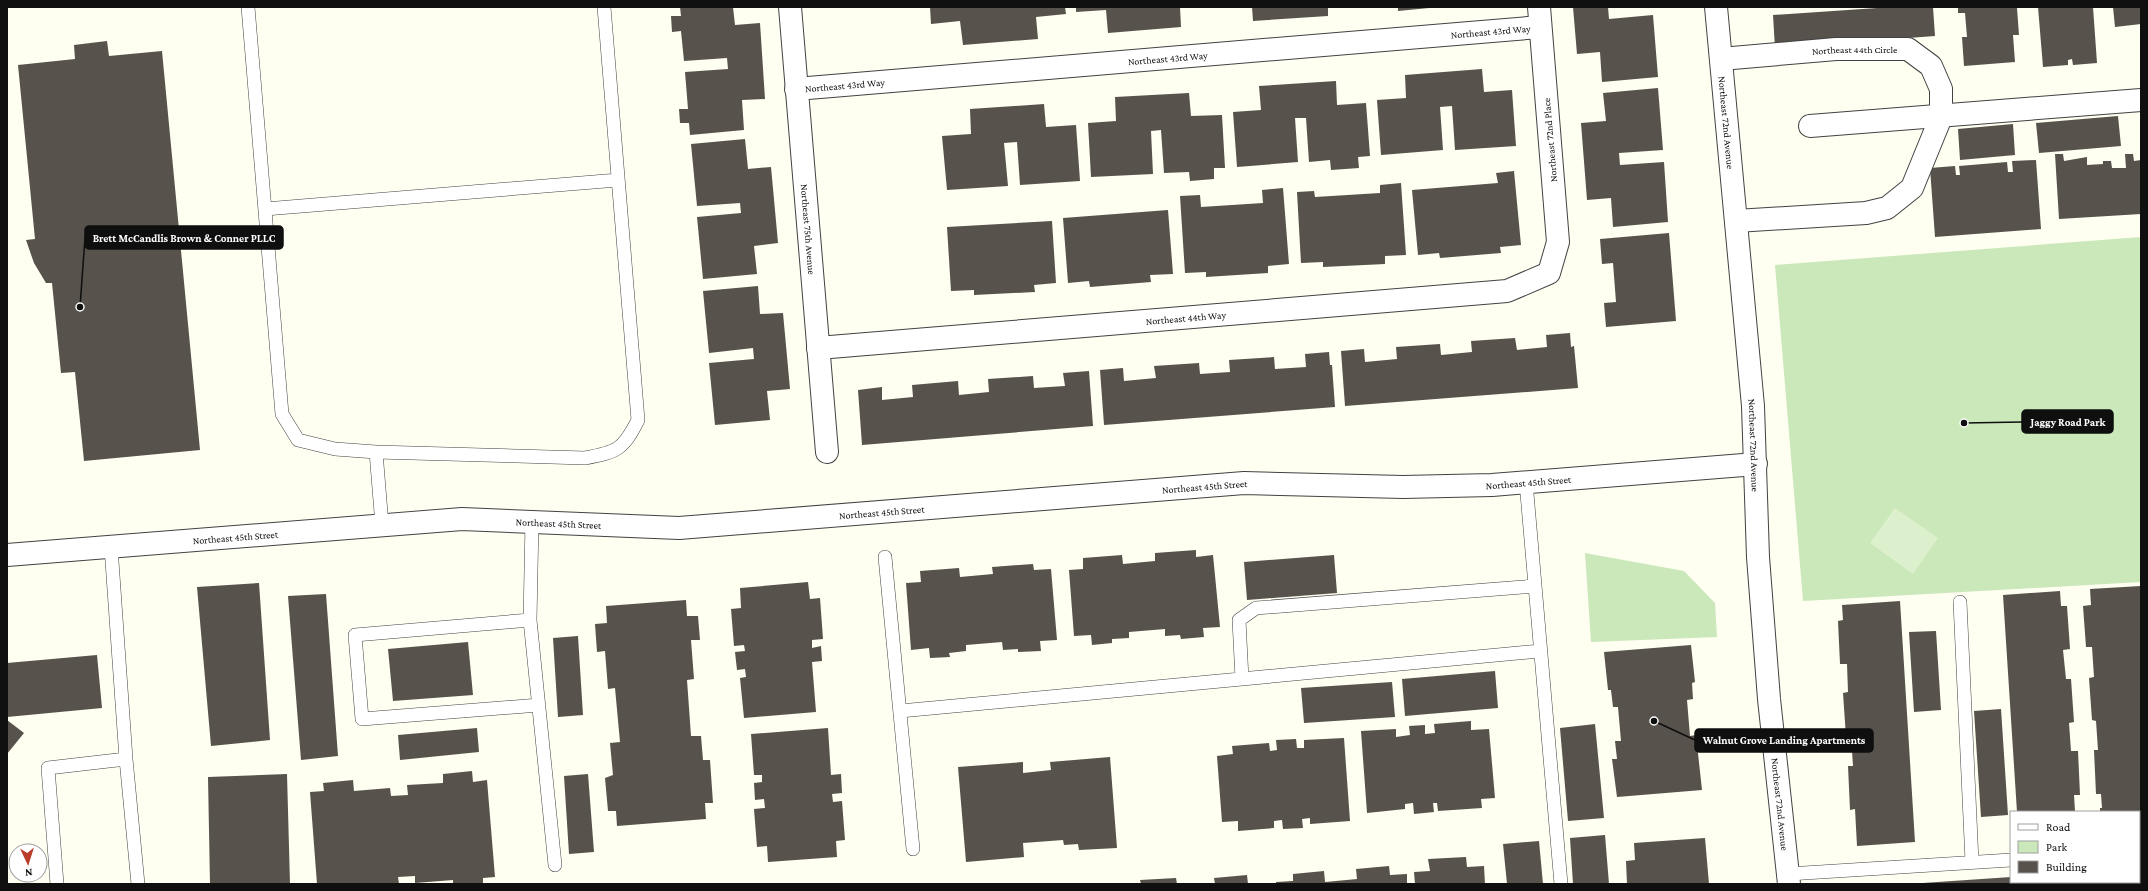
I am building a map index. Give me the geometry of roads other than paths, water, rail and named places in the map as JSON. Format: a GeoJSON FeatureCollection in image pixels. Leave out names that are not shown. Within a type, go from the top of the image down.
{"type":"FeatureCollection","features":[{"type":"Feature","properties":{"kind":"street","name":"Northeast 75th Avenue"},"geometry":{"type":"LineString","coordinates":[[790,7],[827,452]]}},
{"type":"Feature","properties":{"kind":"street","name":"Northeast 72nd Avenue"},"geometry":{"type":"LineString","coordinates":[[1716,7],[1753,406],[1758,557],[1769,699],[1789,879]]}},
{"type":"Feature","properties":{"kind":"street","name":"Northeast 43rd Way"},"geometry":{"type":"LineString","coordinates":[[796,89],[1539,17]]}},
{"type":"Feature","properties":{"kind":"street","name":"Northeast 72nd Place"},"geometry":{"type":"LineString","coordinates":[[1539,17],[1558,242],[1549,273]]}},
{"type":"Feature","properties":{"kind":"street","name":"Northeast 44th Circle"},"geometry":{"type":"LineString","coordinates":[[1721,59],[1836,49],[1908,48],[1931,66],[1941,89],[1941,117],[1912,188],[1887,208],[1866,213],[1736,221]]}},
{"type":"Feature","properties":{"kind":"street"},"geometry":{"type":"LineString","coordinates":[[1810,126],[1941,117],[2141,100]]}},
{"type":"Feature","properties":{"kind":"street","name":"Northeast 44th Way"},"geometry":{"type":"LineString","coordinates":[[818,348],[1507,292],[1549,273]]}},
{"type":"Feature","properties":{"kind":"street","name":"Northeast 45th Street"},"geometry":{"type":"LineString","coordinates":[[7,555],[462,519],[532,521],[591,526],[679,528],[1244,483],[1404,487],[1492,485],[1756,464]]}},
{"type":"Feature","properties":{"kind":"lane"},"geometry":{"type":"LineString","coordinates":[[248,7],[282,414],[298,440],[335,449],[376,452],[585,458],[609,454],[628,441],[638,420],[604,7]]}},
{"type":"Feature","properties":{"kind":"lane"},"geometry":{"type":"LineString","coordinates":[[265,209],[618,180]]}},
{"type":"Feature","properties":{"kind":"lane"},"geometry":{"type":"LineString","coordinates":[[376,452],[382,525]]}},
{"type":"Feature","properties":{"kind":"lane"},"geometry":{"type":"LineString","coordinates":[[1526,482],[1562,884]]}},
{"type":"Feature","properties":{"kind":"lane"},"geometry":{"type":"LineString","coordinates":[[532,521],[530,620],[555,865]]}},
{"type":"Feature","properties":{"kind":"lane"},"geometry":{"type":"LineString","coordinates":[[110,547],[126,760],[138,884]]}},
{"type":"Feature","properties":{"kind":"lane"},"geometry":{"type":"LineString","coordinates":[[885,557],[913,849]]}},
{"type":"Feature","properties":{"kind":"lane"},"geometry":{"type":"LineString","coordinates":[[1242,679],[1239,620],[1256,608],[1535,586]]}},
{"type":"Feature","properties":{"kind":"lane"},"geometry":{"type":"LineString","coordinates":[[1960,602],[1972,862]]}},
{"type":"Feature","properties":{"kind":"lane"},"geometry":{"type":"LineString","coordinates":[[530,620],[355,635],[362,718],[539,705]]}},
{"type":"Feature","properties":{"kind":"lane"},"geometry":{"type":"LineString","coordinates":[[900,711],[1540,651]]}},
{"type":"Feature","properties":{"kind":"lane"},"geometry":{"type":"LineString","coordinates":[[57,884],[48,768],[126,760]]}},
{"type":"Feature","properties":{"kind":"lane"},"geometry":{"type":"LineString","coordinates":[[1789,879],[1972,862],[2010,860]]}},
{"type":"Feature","properties":{"kind":"place","name":"Brett McCandlis Brown & Conner PLLC"},"geometry":{"type":"Point","coordinates":[80,307]}},
{"type":"Feature","properties":{"kind":"place","name":"Jaggy Road Park"},"geometry":{"type":"Point","coordinates":[1964,423]}},
{"type":"Feature","properties":{"kind":"place","name":"Walnut Grove Landing Apartments"},"geometry":{"type":"Point","coordinates":[1654,721]}}]}
